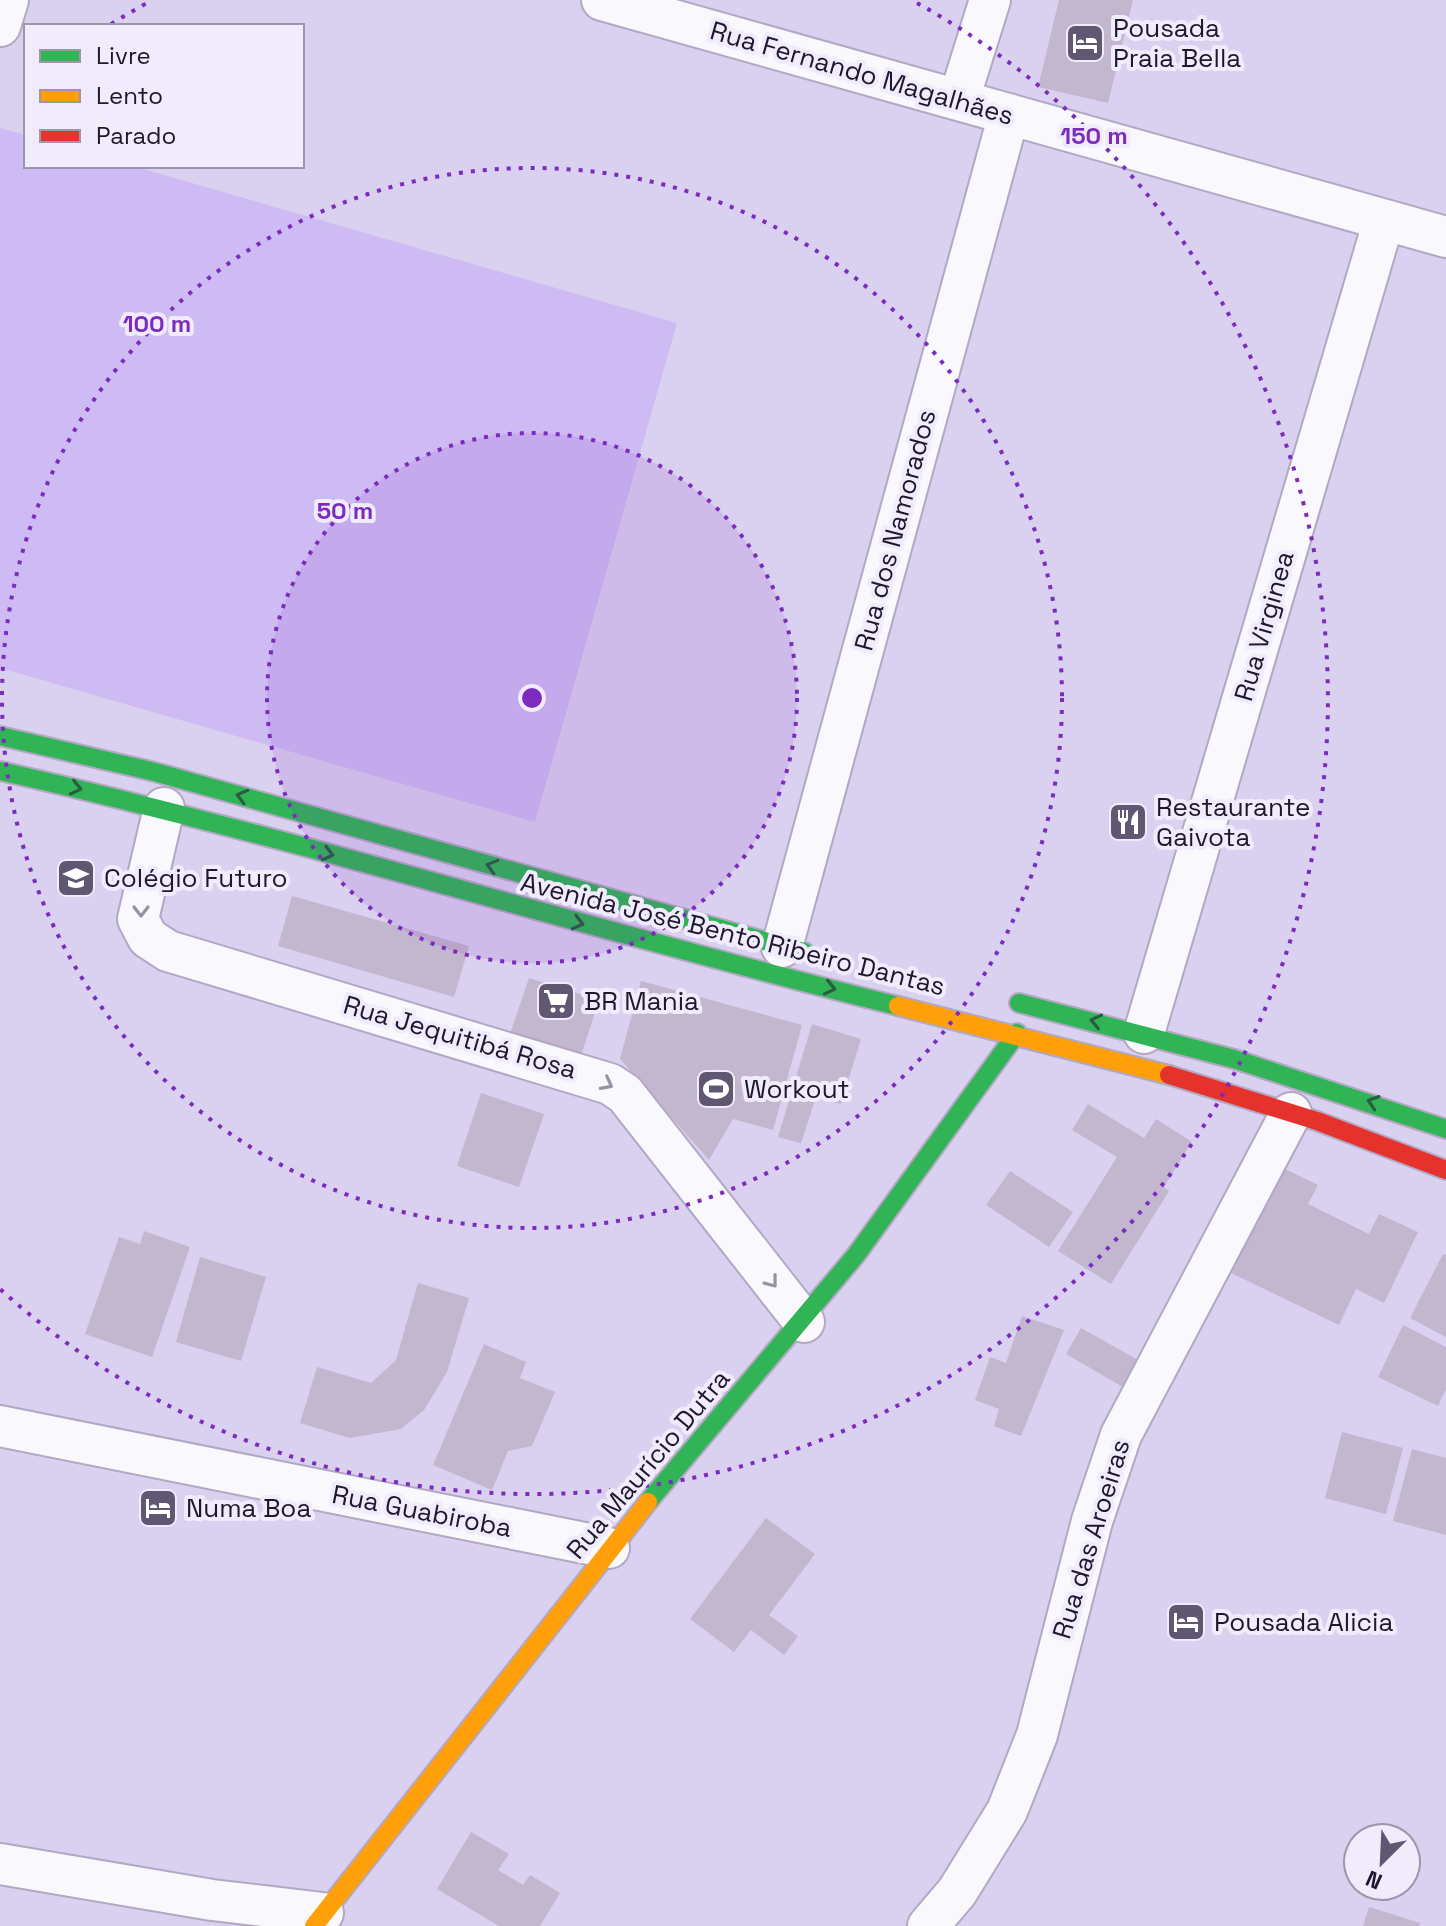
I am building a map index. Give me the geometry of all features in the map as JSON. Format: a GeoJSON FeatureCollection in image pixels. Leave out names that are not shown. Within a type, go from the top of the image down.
{"type":"FeatureCollection","features":[{"type":"Feature","properties":{"kind":"main road","name":"Avenida José Bento Ribeiro Dantas"},"geometry":{"type":"LineString","coordinates":[[0,736],[151,771],[827,957]]}},
{"type":"Feature","properties":{"kind":"main road","name":"Avenida José Bento Ribeiro Dantas"},"geometry":{"type":"LineString","coordinates":[[0,771],[164,808],[716,961],[1128,1062],[1291,1113],[1446,1170]]}},
{"type":"Feature","properties":{"kind":"main road"},"geometry":{"type":"LineString","coordinates":[[993,997],[1144,1033],[1372,1102],[1446,1129]]}},
{"type":"Feature","properties":{"kind":"main road","name":"Rua Maurício Dutra"},"geometry":{"type":"LineString","coordinates":[[319,1920],[609,1548],[804,1322],[1017,1033]]}},
{"type":"Feature","properties":{"kind":"street"},"geometry":{"type":"LineString","coordinates":[[0,26],[8,0]]}},
{"type":"Feature","properties":{"kind":"street","name":"Rua Fernando Magalhães"},"geometry":{"type":"LineString","coordinates":[[602,0],[1446,237]]}},
{"type":"Feature","properties":{"kind":"street"},"geometry":{"type":"LineString","coordinates":[[959,99],[990,0]]}},
{"type":"Feature","properties":{"kind":"street","name":"Rua dos Namorados"},"geometry":{"type":"LineString","coordinates":[[782,947],[1009,114]]}},
{"type":"Feature","properties":{"kind":"street","name":"Rua Virginea"},"geometry":{"type":"LineString","coordinates":[[1144,1033],[1384,220]]}},
{"type":"Feature","properties":{"kind":"street","name":"Rua Jequitibá Rosa"},"geometry":{"type":"LineString","coordinates":[[164,808],[138,919],[148,938],[168,951],[610,1084],[625,1094],[804,1322]]}},
{"type":"Feature","properties":{"kind":"street","name":"Rua das Aroeiras"},"geometry":{"type":"LineString","coordinates":[[928,1926],[957,1892],[1007,1811],[1037,1735],[1088,1534],[1121,1435],[1291,1113]]}},
{"type":"Feature","properties":{"kind":"street","name":"Rua Guabiroba"},"geometry":{"type":"LineString","coordinates":[[0,1426],[609,1548]]}},
{"type":"Feature","properties":{"kind":"street"},"geometry":{"type":"LineString","coordinates":[[0,1864],[319,1920]]}},
{"type":"Feature","properties":{"kind":"shaded area"},"geometry":{"type":"Polygon","coordinates":[[[0,128],[24,134],[24,168],[140,168],[677,323],[535,822],[0,668],[0,128]]]}},
{"type":"Feature","properties":{"kind":"building","name":"Pousada Praia Bella"},"geometry":{"type":"Polygon","coordinates":[[[1059,0],[1133,0],[1108,103],[1038,87],[1059,0]]]}},
{"type":"Feature","properties":{"kind":"building"},"geometry":{"type":"Polygon","coordinates":[[[292,896],[469,946],[454,997],[278,946],[292,896]]]}},
{"type":"Feature","properties":{"kind":"building"},"geometry":{"type":"Polygon","coordinates":[[[529,978],[599,1000],[580,1059],[509,1037],[529,978]]]}},
{"type":"Feature","properties":{"kind":"building","name":"Workout"},"geometry":{"type":"Polygon","coordinates":[[[641,981],[802,1025],[773,1130],[733,1119],[709,1160],[620,1059],[641,981]]]}},
{"type":"Feature","properties":{"kind":"building"},"geometry":{"type":"Polygon","coordinates":[[[812,1024],[861,1039],[841,1104],[816,1097],[801,1143],[778,1137],[812,1024]]]}},
{"type":"Feature","properties":{"kind":"building"},"geometry":{"type":"Polygon","coordinates":[[[481,1093],[544,1114],[519,1187],[457,1166],[481,1093]]]}},
{"type":"Feature","properties":{"kind":"building"},"geometry":{"type":"Polygon","coordinates":[[[1088,1104],[1144,1138],[1156,1119],[1192,1142],[1164,1187],[1169,1191],[1111,1284],[1058,1251],[1117,1157],[1072,1130],[1088,1104]]]}},
{"type":"Feature","properties":{"kind":"building"},"geometry":{"type":"Polygon","coordinates":[[[1283,1168],[1318,1185],[1308,1204],[1369,1234],[1379,1214],[1418,1232],[1384,1303],[1356,1289],[1339,1325],[1231,1273],[1283,1168]]]}},
{"type":"Feature","properties":{"kind":"building"},"geometry":{"type":"Polygon","coordinates":[[[1010,1171],[1073,1212],[1049,1247],[986,1205],[1010,1171]]]}},
{"type":"Feature","properties":{"kind":"building"},"geometry":{"type":"Polygon","coordinates":[[[144,1231],[190,1247],[152,1357],[85,1334],[119,1237],[140,1244],[144,1231]]]}},
{"type":"Feature","properties":{"kind":"building"},"geometry":{"type":"Polygon","coordinates":[[[1443,1254],[1446,1255],[1446,1337],[1410,1318],[1443,1254]]]}},
{"type":"Feature","properties":{"kind":"building"},"geometry":{"type":"Polygon","coordinates":[[[200,1257],[266,1277],[241,1361],[176,1342],[200,1257]]]}},
{"type":"Feature","properties":{"kind":"building"},"geometry":{"type":"Polygon","coordinates":[[[418,1283],[469,1298],[447,1372],[424,1410],[401,1429],[350,1438],[300,1423],[317,1367],[371,1383],[396,1360],[418,1283]]]}},
{"type":"Feature","properties":{"kind":"building"},"geometry":{"type":"Polygon","coordinates":[[[1022,1316],[1064,1330],[1021,1436],[994,1426],[999,1409],[975,1400],[990,1357],[1006,1363],[1022,1316]]]}},
{"type":"Feature","properties":{"kind":"building"},"geometry":{"type":"Polygon","coordinates":[[[1403,1325],[1446,1347],[1446,1389],[1438,1406],[1378,1377],[1403,1325]]]}},
{"type":"Feature","properties":{"kind":"building"},"geometry":{"type":"Polygon","coordinates":[[[1081,1328],[1138,1360],[1123,1387],[1066,1354],[1081,1328]]]}},
{"type":"Feature","properties":{"kind":"building"},"geometry":{"type":"Polygon","coordinates":[[[484,1344],[526,1362],[520,1378],[555,1392],[532,1446],[508,1451],[492,1490],[433,1465],[484,1344]]]}},
{"type":"Feature","properties":{"kind":"building"},"geometry":{"type":"Polygon","coordinates":[[[1342,1432],[1403,1448],[1386,1514],[1325,1498],[1342,1432]]]}},
{"type":"Feature","properties":{"kind":"building"},"geometry":{"type":"Polygon","coordinates":[[[1412,1449],[1446,1458],[1446,1535],[1393,1521],[1412,1449]]]}},
{"type":"Feature","properties":{"kind":"building"},"geometry":{"type":"Polygon","coordinates":[[[766,1518],[815,1554],[769,1615],[798,1636],[784,1655],[751,1630],[734,1652],[690,1619],[766,1518]]]}},
{"type":"Feature","properties":{"kind":"building"},"geometry":{"type":"Polygon","coordinates":[[[471,1832],[509,1854],[498,1870],[523,1885],[530,1875],[560,1893],[540,1926],[499,1926],[437,1889],[471,1832]]]}},
{"type":"Feature","properties":{"kind":"building"},"geometry":{"type":"Polygon","coordinates":[[[1369,1907],[1420,1923],[1419,1926],[1363,1926],[1369,1907]]]}},
{"type":"Feature","properties":{"kind":"traffic: fast"},"geometry":{"type":"LineString","coordinates":[[0,736],[151,771],[804,952]]}},
{"type":"Feature","properties":{"kind":"traffic: fast"},"geometry":{"type":"LineString","coordinates":[[0,771],[225,826],[898,1006]]}},
{"type":"Feature","properties":{"kind":"traffic: fast"},"geometry":{"type":"LineString","coordinates":[[1019,1003],[1234,1059],[1446,1129]]}},
{"type":"Feature","properties":{"kind":"traffic: fast"},"geometry":{"type":"LineString","coordinates":[[648,1502],[856,1255],[1017,1033]]}},
{"type":"Feature","properties":{"kind":"traffic: slow"},"geometry":{"type":"LineString","coordinates":[[898,1006],[1169,1075]]}},
{"type":"Feature","properties":{"kind":"traffic: slow"},"geometry":{"type":"LineString","coordinates":[[314,1926],[648,1502]]}},
{"type":"Feature","properties":{"kind":"traffic: jam"},"geometry":{"type":"LineString","coordinates":[[1169,1075],[1317,1121],[1446,1170]]}},
{"type":"Feature","properties":{"kind":"place","name":"Pousada Praia Bella"},"geometry":{"type":"Point","coordinates":[1085,43]}},
{"type":"Feature","properties":{"kind":"place","name":"Restaurante Gaivota"},"geometry":{"type":"Point","coordinates":[1128,822]}},
{"type":"Feature","properties":{"kind":"place","name":"Colégio Futuro"},"geometry":{"type":"Point","coordinates":[76,878]}},
{"type":"Feature","properties":{"kind":"place","name":"BR Mania"},"geometry":{"type":"Point","coordinates":[556,1001]}},
{"type":"Feature","properties":{"kind":"place","name":"Workout"},"geometry":{"type":"Point","coordinates":[716,1089]}},
{"type":"Feature","properties":{"kind":"place","name":"Numa Boa"},"geometry":{"type":"Point","coordinates":[158,1508]}},
{"type":"Feature","properties":{"kind":"place","name":"Pousada Alicia"},"geometry":{"type":"Point","coordinates":[1186,1622]}}]}
